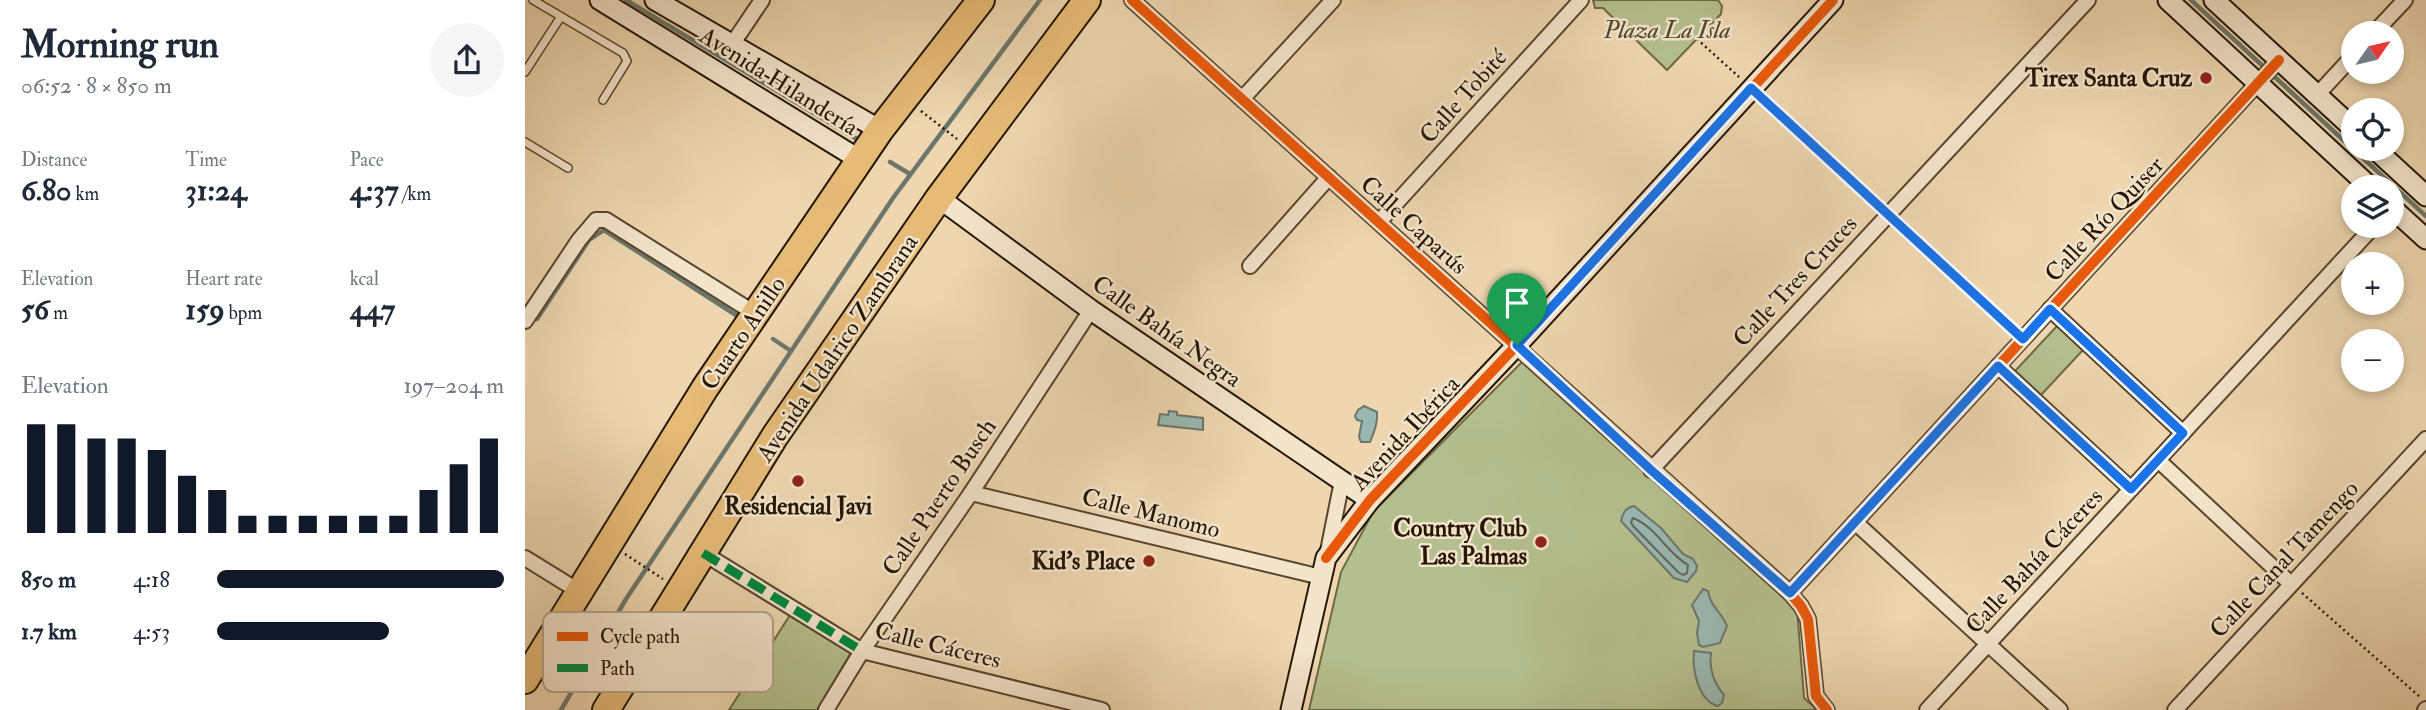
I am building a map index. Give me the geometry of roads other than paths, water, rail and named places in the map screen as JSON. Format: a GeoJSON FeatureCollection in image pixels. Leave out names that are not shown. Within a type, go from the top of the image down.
{"type":"FeatureCollection","features":[{"type":"Feature","properties":{"kind":"highway","name":"Cuarto Anillo"},"geometry":{"type":"LineString","coordinates":[[568,612],[705,388],[880,130],[981,0]]}},
{"type":"Feature","properties":{"kind":"highway","name":"Avenida Udalrico Zambrana"},"geometry":{"type":"LineString","coordinates":[[666,612],[775,436],[939,198],[1087,0]]}},
{"type":"Feature","properties":{"kind":"highway","name":"Cuarto Anillo"},"geometry":{"type":"LineString","coordinates":[[525,680],[543,651]]}},
{"type":"Feature","properties":{"kind":"highway","name":"Avenida Udalrico Zambrana"},"geometry":{"type":"LineString","coordinates":[[605,710],[616,692]]}},
{"type":"Feature","properties":{"kind":"street","name":"Avenida Hilandería"},"geometry":{"type":"LineString","coordinates":[[600,0],[860,160]]}},
{"type":"Feature","properties":{"kind":"street","name":"Avenida Hilandería"},"geometry":{"type":"LineString","coordinates":[[655,0],[880,130]]}},
{"type":"Feature","properties":{"kind":"street"},"geometry":{"type":"LineString","coordinates":[[731,46],[762,0]]}},
{"type":"Feature","properties":{"kind":"street","name":"Calle Caparús"},"geometry":{"type":"LineString","coordinates":[[1132,0],[1790,593],[1808,619],[1816,696],[1827,710]]}},
{"type":"Feature","properties":{"kind":"street"},"geometry":{"type":"LineString","coordinates":[[1242,99],[1333,0]]}},
{"type":"Feature","properties":{"kind":"street","name":"Calle Tobité"},"geometry":{"type":"LineString","coordinates":[[1379,222],[1581,0]]}},
{"type":"Feature","properties":{"kind":"street","name":"Avenida Ibérica"},"geometry":{"type":"LineString","coordinates":[[1324,568],[1370,500],[1517,345],[1833,0]]}},
{"type":"Feature","properties":{"kind":"street","name":"Calle Tres Cruces"},"geometry":{"type":"LineString","coordinates":[[1651,470],[2088,0]]}},
{"type":"Feature","properties":{"kind":"street"},"geometry":{"type":"LineString","coordinates":[[2168,0],[2260,81],[2358,175]]}},
{"type":"Feature","properties":{"kind":"street"},"geometry":{"type":"LineString","coordinates":[[2214,0],[2277,61],[2341,117]]}},
{"type":"Feature","properties":{"kind":"street"},"geometry":{"type":"LineString","coordinates":[[2385,21],[2405,0]]}},
{"type":"Feature","properties":{"kind":"street","name":"Calle Río Quiser"},"geometry":{"type":"LineString","coordinates":[[1790,593],[2277,61]]}},
{"type":"Feature","properties":{"kind":"street"},"geometry":{"type":"LineString","coordinates":[[2317,95],[2341,69]]}},
{"type":"Feature","properties":{"kind":"street"},"geometry":{"type":"LineString","coordinates":[[2388,161],[2426,196]]}},
{"type":"Feature","properties":{"kind":"street"},"geometry":{"type":"LineString","coordinates":[[1250,266],[1329,177]]}},
{"type":"Feature","properties":{"kind":"street","name":"Calle Bahía Negra"},"geometry":{"type":"LineString","coordinates":[[939,198],[1091,310],[1370,500]]}},
{"type":"Feature","properties":{"kind":"street"},"geometry":{"type":"LineString","coordinates":[[2404,219],[2426,239]]}},
{"type":"Feature","properties":{"kind":"street"},"geometry":{"type":"LineString","coordinates":[[525,321],[579,240],[596,220],[605,220],[755,314]]}},
{"type":"Feature","properties":{"kind":"street","name":"Calle Bahía Cáceres"},"geometry":{"type":"LineString","coordinates":[[1927,710],[2363,238]]}},
{"type":"Feature","properties":{"kind":"street"},"geometry":{"type":"LineString","coordinates":[[2050,309],[2183,433]]}},
{"type":"Feature","properties":{"kind":"street","name":"Calle Puerto Busch"},"geometry":{"type":"LineString","coordinates":[[826,710],[862,651],[1091,310]]}},
{"type":"Feature","properties":{"kind":"street"},"geometry":{"type":"LineString","coordinates":[[1998,366],[2131,489]]}},
{"type":"Feature","properties":{"kind":"street","name":"Calle Canal Tamengo"},"geometry":{"type":"LineString","coordinates":[[2175,710],[2426,439]]}},
{"type":"Feature","properties":{"kind":"street"},"geometry":{"type":"LineString","coordinates":[[2158,460],[2291,584]]}},
{"type":"Feature","properties":{"kind":"street","name":"Avenida Ibérica"},"geometry":{"type":"LineString","coordinates":[[1291,710],[1342,481]]}},
{"type":"Feature","properties":{"kind":"street","name":"Calle Manomo"},"geometry":{"type":"LineString","coordinates":[[971,492],[1324,568]]}},
{"type":"Feature","properties":{"kind":"street"},"geometry":{"type":"LineString","coordinates":[[1855,522],[2060,710]]}},
{"type":"Feature","properties":{"kind":"street","name":"Calle Cáceres"},"geometry":{"type":"LineString","coordinates":[[702,553],[862,651],[1102,710]]}},
{"type":"Feature","properties":{"kind":"street"},"geometry":{"type":"LineString","coordinates":[[525,558],[580,592]]}},
{"type":"Feature","properties":{"kind":"lane"},"geometry":{"type":"LineString","coordinates":[[533,0],[626,57],[627,61],[603,100]]}},
{"type":"Feature","properties":{"kind":"lane"},"geometry":{"type":"LineString","coordinates":[[525,72],[561,18]]}},
{"type":"Feature","properties":{"kind":"lane"},"geometry":{"type":"LineString","coordinates":[[525,142],[568,168]]}},
{"type":"Feature","properties":{"kind":"water"},"geometry":{"type":"Polygon","coordinates":[[[1364,406],[1377,412],[1370,442],[1361,442],[1359,437],[1362,421],[1355,416],[1364,406]]]}},
{"type":"Feature","properties":{"kind":"water"},"geometry":{"type":"Polygon","coordinates":[[[1169,411],[1177,412],[1177,415],[1203,418],[1203,430],[1158,425],[1160,414],[1168,415],[1169,411]]]}},
{"type":"Feature","properties":{"kind":"water"},"geometry":{"type":"Polygon","coordinates":[[[1634,506],[1661,528],[1683,554],[1693,559],[1697,566],[1696,571],[1687,582],[1674,578],[1621,521],[1625,511],[1634,506]]]}},
{"type":"Feature","properties":{"kind":"water"},"geometry":{"type":"Polygon","coordinates":[[[1703,589],[1708,591],[1711,602],[1727,626],[1720,643],[1703,647],[1699,645],[1699,621],[1692,605],[1703,589]]]}},
{"type":"Feature","properties":{"kind":"water"},"geometry":{"type":"Polygon","coordinates":[[[1694,651],[1711,653],[1713,675],[1724,695],[1718,706],[1711,703],[1701,691],[1695,675],[1694,651]]]}},
{"type":"Feature","properties":{"kind":"waterway"},"geometry":{"type":"LineString","coordinates":[[626,0],[857,139]]}},
{"type":"Feature","properties":{"kind":"waterway"},"geometry":{"type":"LineString","coordinates":[[618,612],[893,198],[1040,0]]}},
{"type":"Feature","properties":{"kind":"waterway"},"geometry":{"type":"LineString","coordinates":[[2191,0],[2426,216]]}},
{"type":"Feature","properties":{"kind":"waterway"},"geometry":{"type":"LineString","coordinates":[[890,162],[910,174]]}},
{"type":"Feature","properties":{"kind":"waterway"},"geometry":{"type":"LineString","coordinates":[[537,319],[589,240],[604,230],[739,317]]}},
{"type":"Feature","properties":{"kind":"waterway"},"geometry":{"type":"LineString","coordinates":[[773,339],[791,351]]}},
{"type":"Feature","properties":{"kind":"waterway"},"geometry":{"type":"LineString","coordinates":[[561,710],[572,692]]}},
{"type":"Feature","properties":{"kind":"place","name":"Tirex Santa Cruz"},"geometry":{"type":"Point","coordinates":[2206,78]}},
{"type":"Feature","properties":{"kind":"place","name":"Residencial Javi"},"geometry":{"type":"Point","coordinates":[798,481]}},
{"type":"Feature","properties":{"kind":"place","name":"Country Club Las Palmas"},"geometry":{"type":"Point","coordinates":[1541,542]}},
{"type":"Feature","properties":{"kind":"place","name":"Kid's Place"},"geometry":{"type":"Point","coordinates":[1149,561]}},
{"type":"Feature","properties":{"kind":"park label","name":"Plaza La Isla"},"geometry":{"type":"Point","coordinates":[1667,30]}}]}
